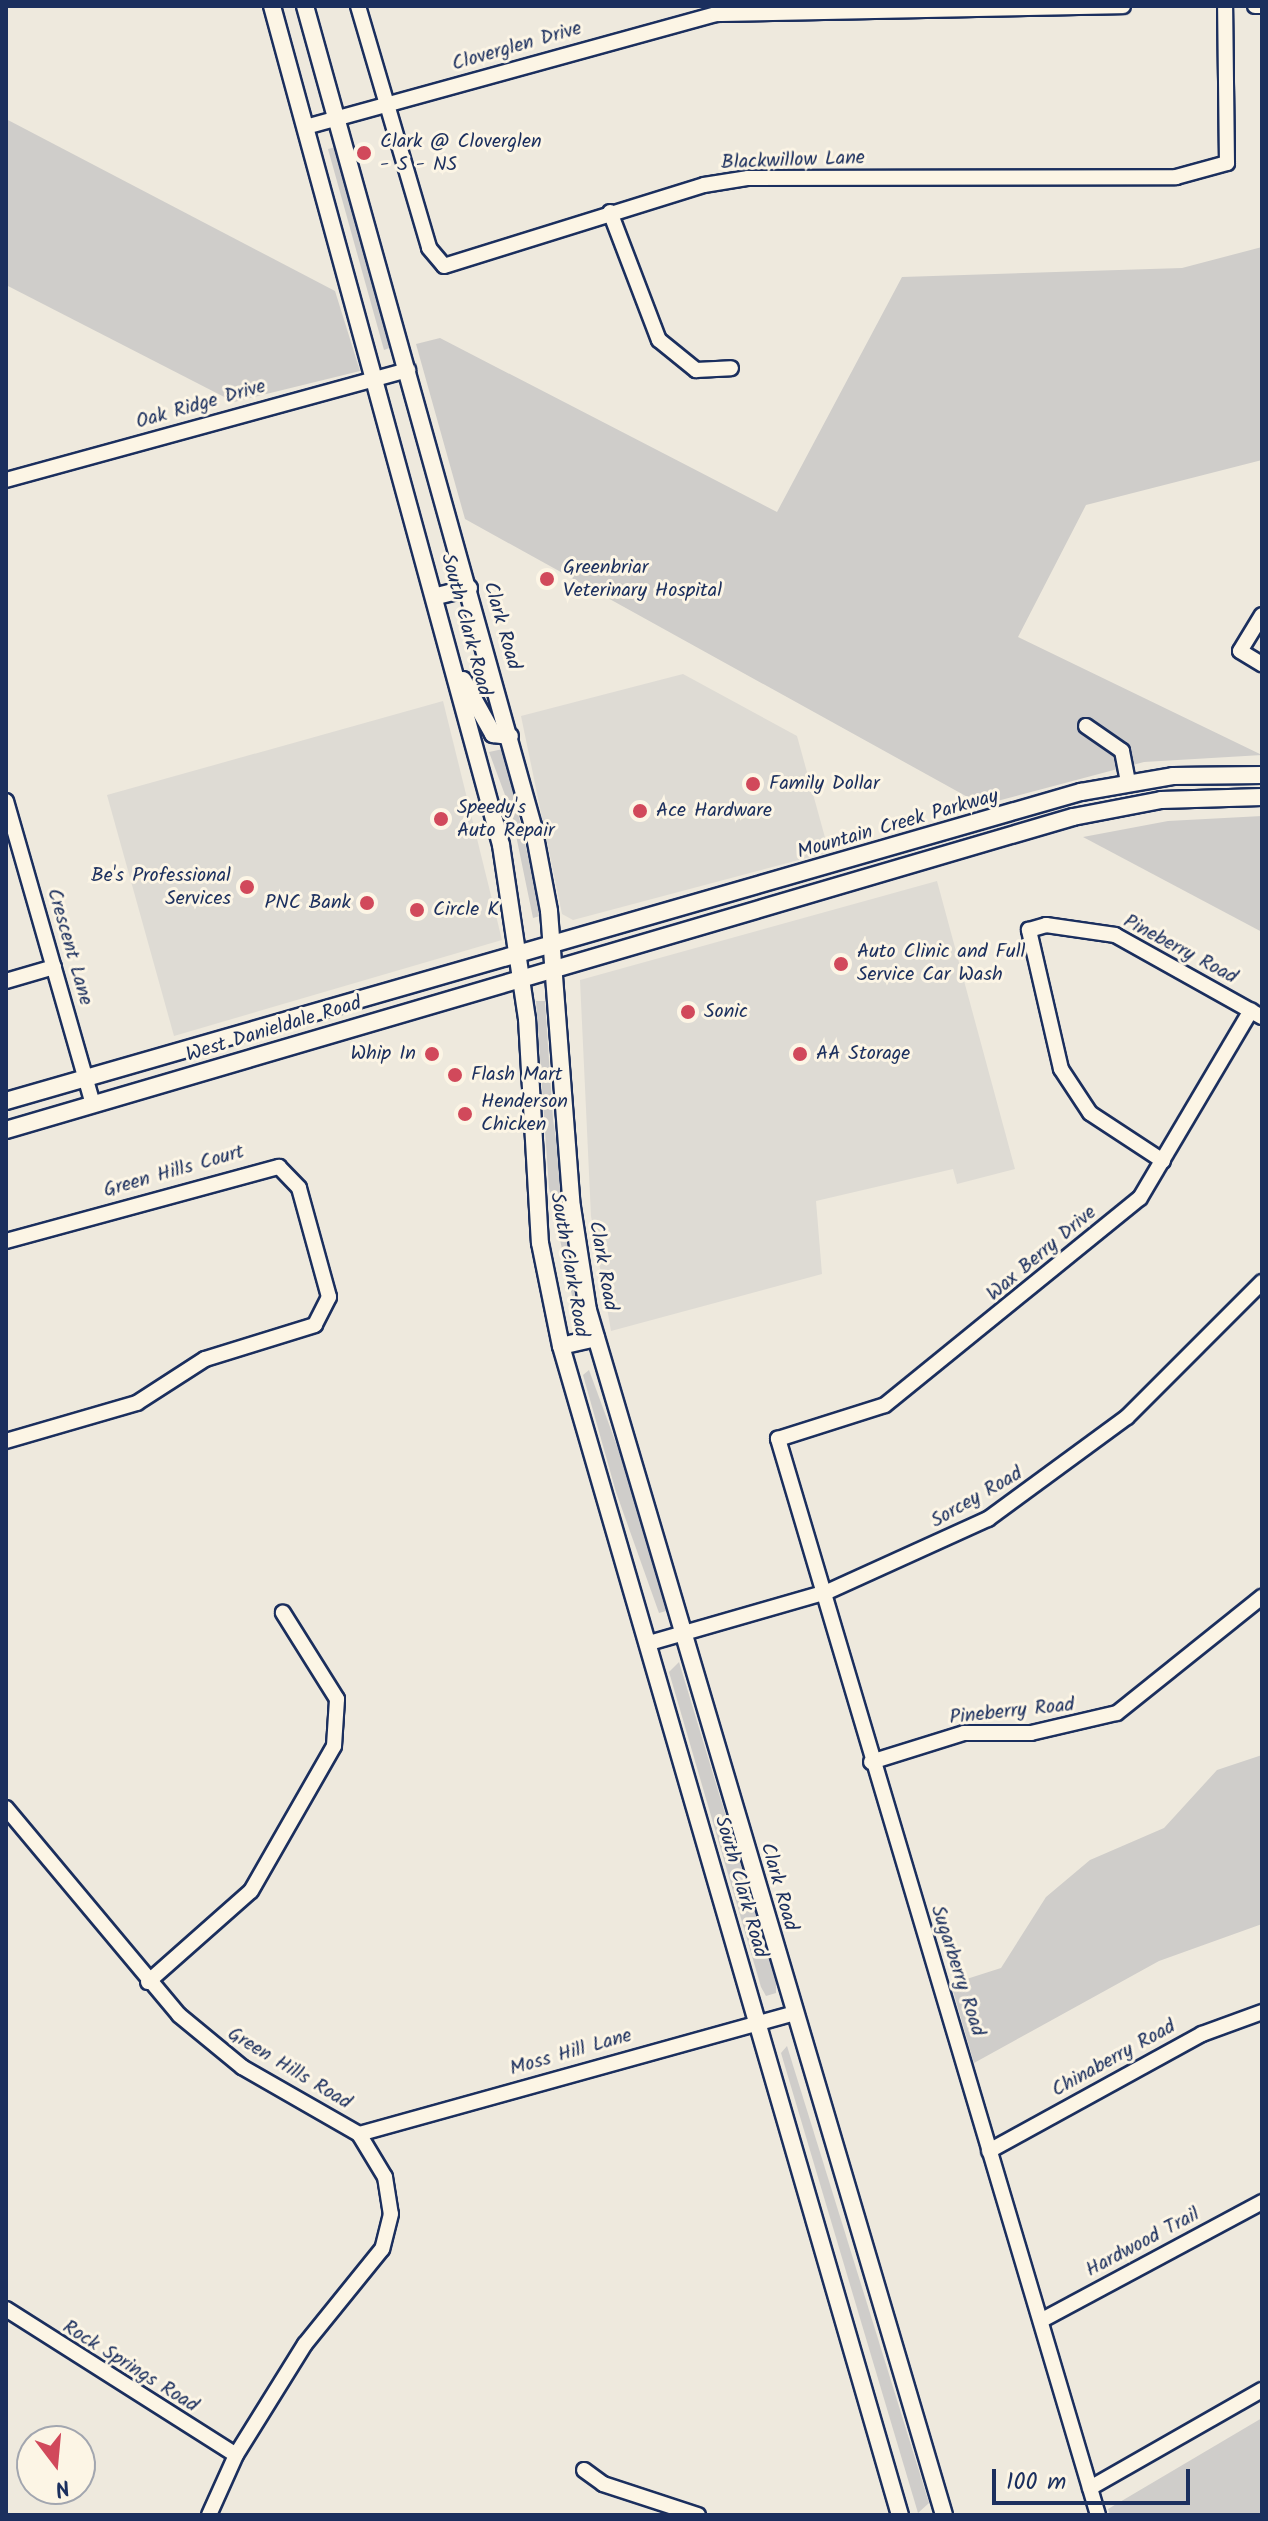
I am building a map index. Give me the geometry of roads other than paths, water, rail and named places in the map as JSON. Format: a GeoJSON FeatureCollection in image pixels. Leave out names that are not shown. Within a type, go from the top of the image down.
{"type":"FeatureCollection","features":[{"type":"Feature","properties":{"kind":"main road","name":"South Clark Road"},"geometry":{"type":"LineString","coordinates":[[272,6],[458,672],[520,955],[540,1243],[561,1346],[900,2515]]}},
{"type":"Feature","properties":{"kind":"main road","name":"Clark Road"},"geometry":{"type":"LineString","coordinates":[[305,6],[510,736],[551,947],[572,1207],[596,1338],[944,2515]]}},
{"type":"Feature","properties":{"kind":"main road"},"geometry":{"type":"LineString","coordinates":[[437,596],[469,588]]}},
{"type":"Feature","properties":{"kind":"main road"},"geometry":{"type":"LineString","coordinates":[[458,672],[493,734],[510,736]]}},
{"type":"Feature","properties":{"kind":"main road","name":"Mountain Creek Parkway"},"geometry":{"type":"LineString","coordinates":[[551,947],[1128,782],[1262,775]]}},
{"type":"Feature","properties":{"kind":"main road","name":"Mountain Creek Parkway"},"geometry":{"type":"LineString","coordinates":[[554,971],[1117,807],[1262,797]]}},
{"type":"Feature","properties":{"kind":"main road"},"geometry":{"type":"LineString","coordinates":[[885,849],[892,871]]}},
{"type":"Feature","properties":{"kind":"main road","name":"West Danieldale Road"},"geometry":{"type":"LineString","coordinates":[[6,1101],[551,947]]}},
{"type":"Feature","properties":{"kind":"main road","name":"West Danieldale Road"},"geometry":{"type":"LineString","coordinates":[[6,1130],[554,971]]}},
{"type":"Feature","properties":{"kind":"main road"},"geometry":{"type":"LineString","coordinates":[[306,1015],[316,1038]]}},
{"type":"Feature","properties":{"kind":"main road"},"geometry":{"type":"LineString","coordinates":[[177,1052],[184,1077]]}},
{"type":"Feature","properties":{"kind":"main road"},"geometry":{"type":"LineString","coordinates":[[561,1346],[596,1338]]}},
{"type":"Feature","properties":{"kind":"street","name":"Blackwillow Lane"},"geometry":{"type":"LineString","coordinates":[[358,6],[435,262],[444,266],[610,212],[748,178],[1176,177],[1227,163],[1225,6]]}},
{"type":"Feature","properties":{"kind":"street","name":"Cloverglen Drive"},"geometry":{"type":"LineString","coordinates":[[306,127],[716,14],[1123,6]]}},
{"type":"Feature","properties":{"kind":"street"},"geometry":{"type":"LineString","coordinates":[[1255,6],[1262,6]]}},
{"type":"Feature","properties":{"kind":"street"},"geometry":{"type":"LineString","coordinates":[[610,212],[659,340],[696,370],[731,368]]}},
{"type":"Feature","properties":{"kind":"street","name":"Oak Ridge Drive"},"geometry":{"type":"LineString","coordinates":[[6,480],[408,370]]}},
{"type":"Feature","properties":{"kind":"street"},"geometry":{"type":"LineString","coordinates":[[1262,615],[1240,651],[1262,664]]}},
{"type":"Feature","properties":{"kind":"street"},"geometry":{"type":"LineString","coordinates":[[1086,726],[1122,751],[1128,782]]}},
{"type":"Feature","properties":{"kind":"street","name":"Crescent Lane"},"geometry":{"type":"LineString","coordinates":[[6,801],[93,1104]]}},
{"type":"Feature","properties":{"kind":"street","name":"Pineberry Road"},"geometry":{"type":"LineString","coordinates":[[1163,1161],[1090,1113],[1061,1069],[1029,930],[1115,935],[1257,1013]]}},
{"type":"Feature","properties":{"kind":"street"},"geometry":{"type":"LineString","coordinates":[[6,981],[54,967]]}},
{"type":"Feature","properties":{"kind":"street","name":"Wax Berry Drive"},"geometry":{"type":"LineString","coordinates":[[778,1439],[885,1405],[1140,1198],[1257,1013]]}},
{"type":"Feature","properties":{"kind":"street","name":"Green Hills Court"},"geometry":{"type":"LineString","coordinates":[[6,1241],[279,1167],[299,1188],[329,1297],[315,1325],[205,1359],[137,1403],[6,1441]]}},
{"type":"Feature","properties":{"kind":"street","name":"Sorcey Road"},"geometry":{"type":"LineString","coordinates":[[649,1643],[827,1592],[988,1519],[1052,1476],[1127,1417],[1262,1282]]}},
{"type":"Feature","properties":{"kind":"street","name":"Sugarberry Road"},"geometry":{"type":"LineString","coordinates":[[778,1439],[827,1592],[871,1762],[1042,2320],[1098,2515]]}},
{"type":"Feature","properties":{"kind":"street","name":"Pineberry Road"},"geometry":{"type":"LineString","coordinates":[[871,1762],[964,1733],[1031,1733],[1117,1713],[1262,1597]]}},
{"type":"Feature","properties":{"kind":"street"},"geometry":{"type":"LineString","coordinates":[[148,1982],[251,1891],[335,1743],[337,1699],[283,1613]]}},
{"type":"Feature","properties":{"kind":"street","name":"Green Hills Road"},"geometry":{"type":"LineString","coordinates":[[6,1808],[148,1982],[220,2053],[359,2134],[385,2177],[389,2231],[305,2344],[236,2455],[209,2515]]}},
{"type":"Feature","properties":{"kind":"street","name":"Chinaberry Road"},"geometry":{"type":"LineString","coordinates":[[989,2151],[1202,2034],[1262,2012]]}},
{"type":"Feature","properties":{"kind":"street","name":"Moss Hill Lane"},"geometry":{"type":"LineString","coordinates":[[359,2134],[794,2013]]}},
{"type":"Feature","properties":{"kind":"street","name":"Hardwood Trail"},"geometry":{"type":"LineString","coordinates":[[1042,2320],[1262,2202]]}},
{"type":"Feature","properties":{"kind":"street","name":"Rock Springs Road"},"geometry":{"type":"LineString","coordinates":[[6,2309],[236,2455]]}},
{"type":"Feature","properties":{"kind":"street"},"geometry":{"type":"LineString","coordinates":[[1090,2488],[1262,2390]]}},
{"type":"Feature","properties":{"kind":"street"},"geometry":{"type":"LineString","coordinates":[[584,2470],[603,2484],[698,2515]]}},
{"type":"Feature","properties":{"kind":"place","name":"Clark @ Cloverglen - S - NS"},"geometry":{"type":"Point","coordinates":[364,153]}},
{"type":"Feature","properties":{"kind":"place","name":"Greenbriar Veterinary Hospital"},"geometry":{"type":"Point","coordinates":[547,579]}},
{"type":"Feature","properties":{"kind":"place","name":"Family Dollar"},"geometry":{"type":"Point","coordinates":[753,784]}},
{"type":"Feature","properties":{"kind":"place","name":"Ace Hardware"},"geometry":{"type":"Point","coordinates":[640,811]}},
{"type":"Feature","properties":{"kind":"place","name":"Speedy's Auto Repair"},"geometry":{"type":"Point","coordinates":[441,819]}},
{"type":"Feature","properties":{"kind":"place","name":"Be's Professional Services"},"geometry":{"type":"Point","coordinates":[247,887]}},
{"type":"Feature","properties":{"kind":"place","name":"PNC Bank"},"geometry":{"type":"Point","coordinates":[367,903]}},
{"type":"Feature","properties":{"kind":"place","name":"Circle K"},"geometry":{"type":"Point","coordinates":[417,910]}},
{"type":"Feature","properties":{"kind":"place","name":"Auto Clinic and Full Service Car Wash"},"geometry":{"type":"Point","coordinates":[841,964]}},
{"type":"Feature","properties":{"kind":"place","name":"Sonic"},"geometry":{"type":"Point","coordinates":[688,1012]}},
{"type":"Feature","properties":{"kind":"place","name":"Whip In"},"geometry":{"type":"Point","coordinates":[432,1054]}},
{"type":"Feature","properties":{"kind":"place","name":"AA Storage"},"geometry":{"type":"Point","coordinates":[800,1054]}},
{"type":"Feature","properties":{"kind":"place","name":"Flash Mart"},"geometry":{"type":"Point","coordinates":[455,1075]}},
{"type":"Feature","properties":{"kind":"place","name":"Henderson Chicken"},"geometry":{"type":"Point","coordinates":[465,1114]}}]}
